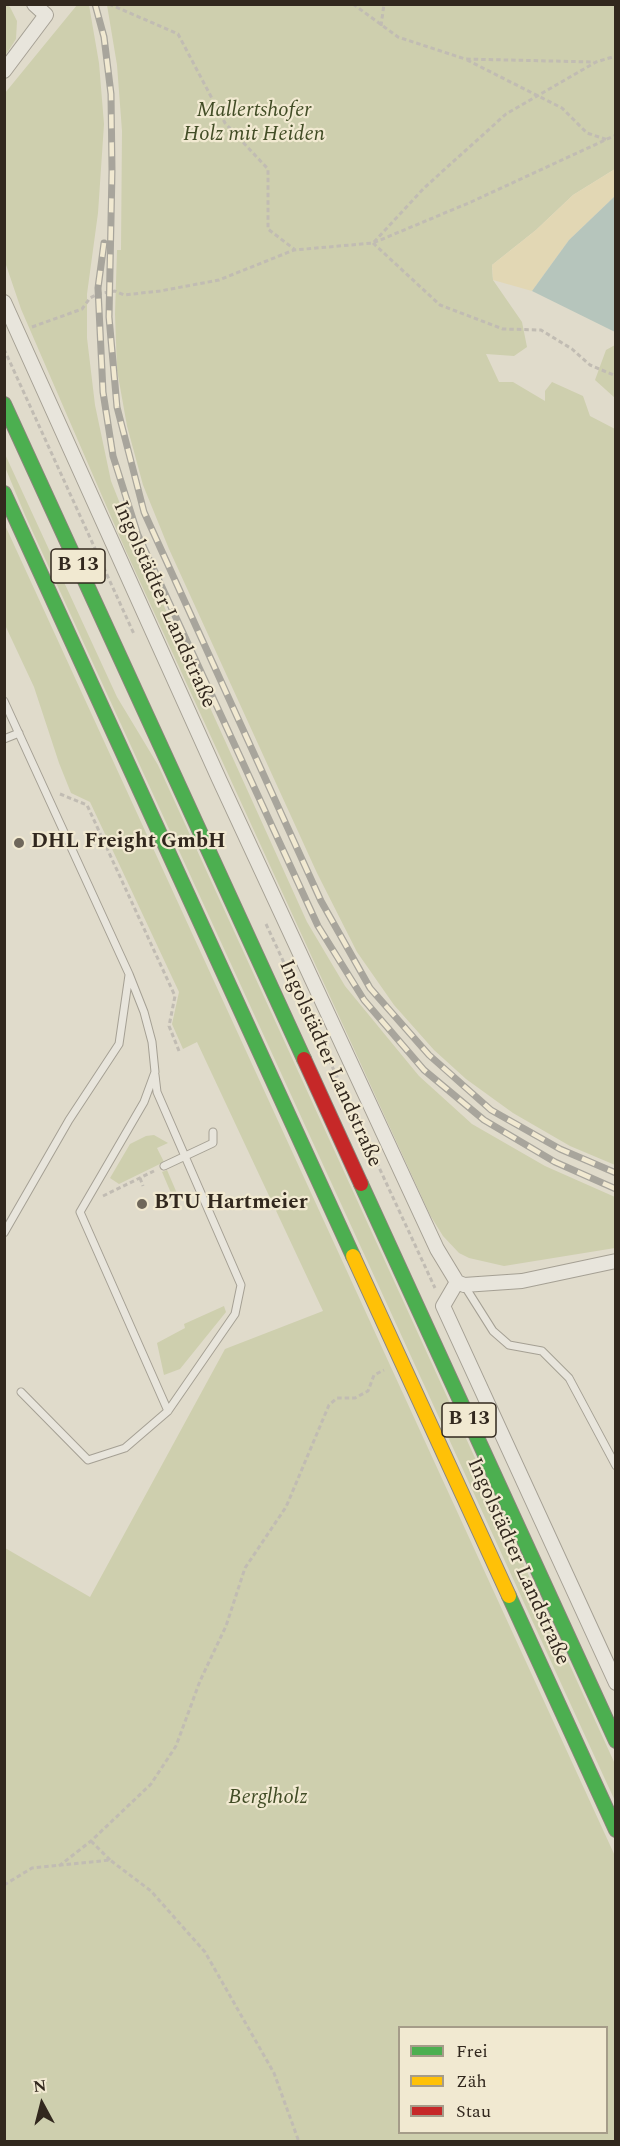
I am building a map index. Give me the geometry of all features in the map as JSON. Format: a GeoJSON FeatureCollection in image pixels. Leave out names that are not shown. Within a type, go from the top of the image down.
{"type":"FeatureCollection","features":[{"type":"Feature","properties":{"kind":"main road","name":"Ingolstädter Landstraße"},"geometry":{"type":"LineString","coordinates":[[4,404],[615,1741]]}},
{"type":"Feature","properties":{"kind":"main road","name":"Ingolstädter Landstraße"},"geometry":{"type":"LineString","coordinates":[[4,493],[615,1830]]}},
{"type":"Feature","properties":{"kind":"street"},"geometry":{"type":"LineString","coordinates":[[4,72],[46,15],[34,4]]}},
{"type":"Feature","properties":{"kind":"street","name":"Ingolstädter Landstraße"},"geometry":{"type":"LineString","coordinates":[[4,302],[411,1196],[436,1249],[460,1283],[443,1306],[615,1683]]}},
{"type":"Feature","properties":{"kind":"street"},"geometry":{"type":"LineString","coordinates":[[460,1283],[522,1281],[615,1260]]}},
{"type":"Feature","properties":{"kind":"lane"},"geometry":{"type":"LineString","coordinates":[[4,701],[129,974],[150,1032],[157,1092],[241,1285],[235,1314],[168,1411],[125,1448],[88,1460],[21,1392]]}},
{"type":"Feature","properties":{"kind":"lane"},"geometry":{"type":"LineString","coordinates":[[4,739],[19,733]]}},
{"type":"Feature","properties":{"kind":"lane"},"geometry":{"type":"LineString","coordinates":[[4,1233],[69,1120],[119,1044],[129,974]]}},
{"type":"Feature","properties":{"kind":"lane"},"geometry":{"type":"LineString","coordinates":[[154,1072],[144,1101],[117,1144],[80,1212],[168,1411]]}},
{"type":"Feature","properties":{"kind":"lane"},"geometry":{"type":"LineString","coordinates":[[164,1166],[213,1143],[213,1132]]}},
{"type":"Feature","properties":{"kind":"lane"},"geometry":{"type":"LineString","coordinates":[[460,1283],[493,1331],[509,1345],[542,1351],[569,1378],[615,1466]]}},
{"type":"Feature","properties":{"kind":"path"},"geometry":{"type":"LineString","coordinates":[[109,4],[177,34],[225,123],[268,169],[268,230],[294,250]]}},
{"type":"Feature","properties":{"kind":"path"},"geometry":{"type":"LineString","coordinates":[[352,4],[398,37],[465,59],[562,108],[587,133],[608,140]]}},
{"type":"Feature","properties":{"kind":"path"},"geometry":{"type":"LineString","coordinates":[[381,26],[384,4]]}},
{"type":"Feature","properties":{"kind":"path"},"geometry":{"type":"LineString","coordinates":[[373,243],[424,188],[506,114],[596,62],[615,56]]}},
{"type":"Feature","properties":{"kind":"path"},"geometry":{"type":"LineString","coordinates":[[465,59],[596,62]]}},
{"type":"Feature","properties":{"kind":"path"},"geometry":{"type":"LineString","coordinates":[[16,331],[82,309],[94,296],[115,291],[124,295],[160,291],[219,280],[294,250],[373,243],[615,135]]}},
{"type":"Feature","properties":{"kind":"path"},"geometry":{"type":"LineString","coordinates":[[373,243],[440,304],[503,329],[541,330],[572,349],[590,365],[615,376]]}},
{"type":"Feature","properties":{"kind":"path"},"geometry":{"type":"LineString","coordinates":[[44,788],[87,805],[175,996],[169,1026],[179,1051]]}},
{"type":"Feature","properties":{"kind":"path"},"geometry":{"type":"LineString","coordinates":[[83,1206],[164,1166]]}},
{"type":"Feature","properties":{"kind":"path"},"geometry":{"type":"LineString","coordinates":[[140,1178],[143,1186]]}},
{"type":"Feature","properties":{"kind":"path"},"geometry":{"type":"LineString","coordinates":[[59,1866],[91,1841],[151,1784],[176,1746],[200,1681],[226,1626],[245,1568],[286,1507],[329,1405],[336,1398],[355,1398],[368,1390],[374,1375],[403,1362]]}},
{"type":"Feature","properties":{"kind":"path"},"geometry":{"type":"LineString","coordinates":[[91,1841],[110,1860],[151,1891],[205,1952],[274,2073],[299,2142]]}},
{"type":"Feature","properties":{"kind":"path"},"geometry":{"type":"LineString","coordinates":[[4,1885],[32,1868],[110,1860]]}},
{"type":"Feature","properties":{"kind":"green space"},"geometry":{"type":"Polygon","coordinates":[[[5,4],[10,7],[17,21],[16,39],[5,56],[5,4]]]}},
{"type":"Feature","properties":{"kind":"green space"},"geometry":{"type":"Polygon","coordinates":[[[77,5],[89,5],[99,63],[104,124],[98,213],[87,294],[87,338],[95,405],[111,481],[136,544],[307,922],[345,986],[419,1076],[472,1124],[545,1166],[615,1197],[615,1248],[504,1266],[469,1258],[459,1253],[443,1236],[430,1215],[125,549],[21,309],[5,262],[5,93],[77,5]]]}},
{"type":"Feature","properties":{"kind":"green space","name":"Mallertshofer Holz mit Heiden"},"geometry":{"type":"Polygon","coordinates":[[[107,5],[615,5],[615,169],[573,195],[536,230],[492,265],[493,280],[522,322],[527,347],[514,356],[486,354],[499,382],[513,382],[545,401],[545,391],[552,382],[583,396],[590,416],[615,429],[615,1165],[570,1146],[513,1113],[466,1079],[434,1050],[394,1005],[357,952],[317,873],[169,549],[143,485],[127,426],[117,370],[115,314],[117,250],[121,250],[122,131],[117,65],[107,5]]]}},
{"type":"Feature","properties":{"kind":"green space"},"geometry":{"type":"Polygon","coordinates":[[[615,345],[615,398],[595,380],[606,350],[615,345]]]}},
{"type":"Feature","properties":{"kind":"green space"},"geometry":{"type":"Polygon","coordinates":[[[4,452],[117,697],[158,765],[615,1764],[615,1801],[25,515],[5,467],[4,452]]]}},
{"type":"Feature","properties":{"kind":"green space","name":"Berglholz"},"geometry":{"type":"Polygon","coordinates":[[[4,523],[615,1856],[615,2141],[5,2141],[5,1548],[90,1597],[225,1349],[323,1311],[197,1042],[183,1049],[172,1024],[179,992],[90,802],[71,793],[34,687],[5,625],[4,523]]]}},
{"type":"Feature","properties":{"kind":"green space"},"geometry":{"type":"Polygon","coordinates":[[[154,1135],[168,1143],[157,1148],[164,1162],[119,1184],[110,1178],[130,1144],[146,1136],[154,1135]]]}},
{"type":"Feature","properties":{"kind":"green space"},"geometry":{"type":"Polygon","coordinates":[[[167,1170],[179,1198],[174,1200],[162,1172],[167,1170]]]}},
{"type":"Feature","properties":{"kind":"green space"},"geometry":{"type":"Polygon","coordinates":[[[224,1306],[226,1312],[180,1369],[164,1375],[157,1343],[185,1328],[184,1324],[224,1306]]]}},
{"type":"Feature","properties":{"kind":"sand"},"geometry":{"type":"Polygon","coordinates":[[[615,169],[615,196],[569,240],[532,291],[493,280],[492,265],[536,230],[573,195],[615,169]]]}},
{"type":"Feature","properties":{"kind":"shaded area"},"geometry":{"type":"Polygon","coordinates":[[[615,196],[615,332],[532,291],[569,240],[615,196]]]}},
{"type":"Feature","properties":{"kind":"railway"},"geometry":{"type":"LineString","coordinates":[[95,4],[104,37],[111,94],[109,317],[117,407],[144,512],[321,901],[370,988],[429,1055],[491,1110],[560,1149],[616,1173]]}},
{"type":"Feature","properties":{"kind":"railway"},"geometry":{"type":"LineString","coordinates":[[104,243],[98,288],[103,392],[113,456],[138,535],[318,926],[364,1000],[424,1070],[484,1120],[555,1162],[616,1189]]}},
{"type":"Feature","properties":{"kind":"traffic: fast"},"geometry":{"type":"LineString","coordinates":[[4,404],[304,1059]]}},
{"type":"Feature","properties":{"kind":"traffic: fast"},"geometry":{"type":"LineString","coordinates":[[4,493],[353,1256]]}},
{"type":"Feature","properties":{"kind":"traffic: fast"},"geometry":{"type":"LineString","coordinates":[[361,1184],[616,1741]]}},
{"type":"Feature","properties":{"kind":"traffic: fast"},"geometry":{"type":"LineString","coordinates":[[509,1596],[616,1830]]}},
{"type":"Feature","properties":{"kind":"traffic: slow"},"geometry":{"type":"LineString","coordinates":[[353,1256],[509,1596]]}},
{"type":"Feature","properties":{"kind":"traffic: jam"},"geometry":{"type":"LineString","coordinates":[[304,1059],[361,1184]]}},
{"type":"Feature","properties":{"kind":"place","name":"DHL Freight GmbH"},"geometry":{"type":"Point","coordinates":[19,843]}},
{"type":"Feature","properties":{"kind":"place","name":"BTU Hartmeier"},"geometry":{"type":"Point","coordinates":[142,1204]}}]}
